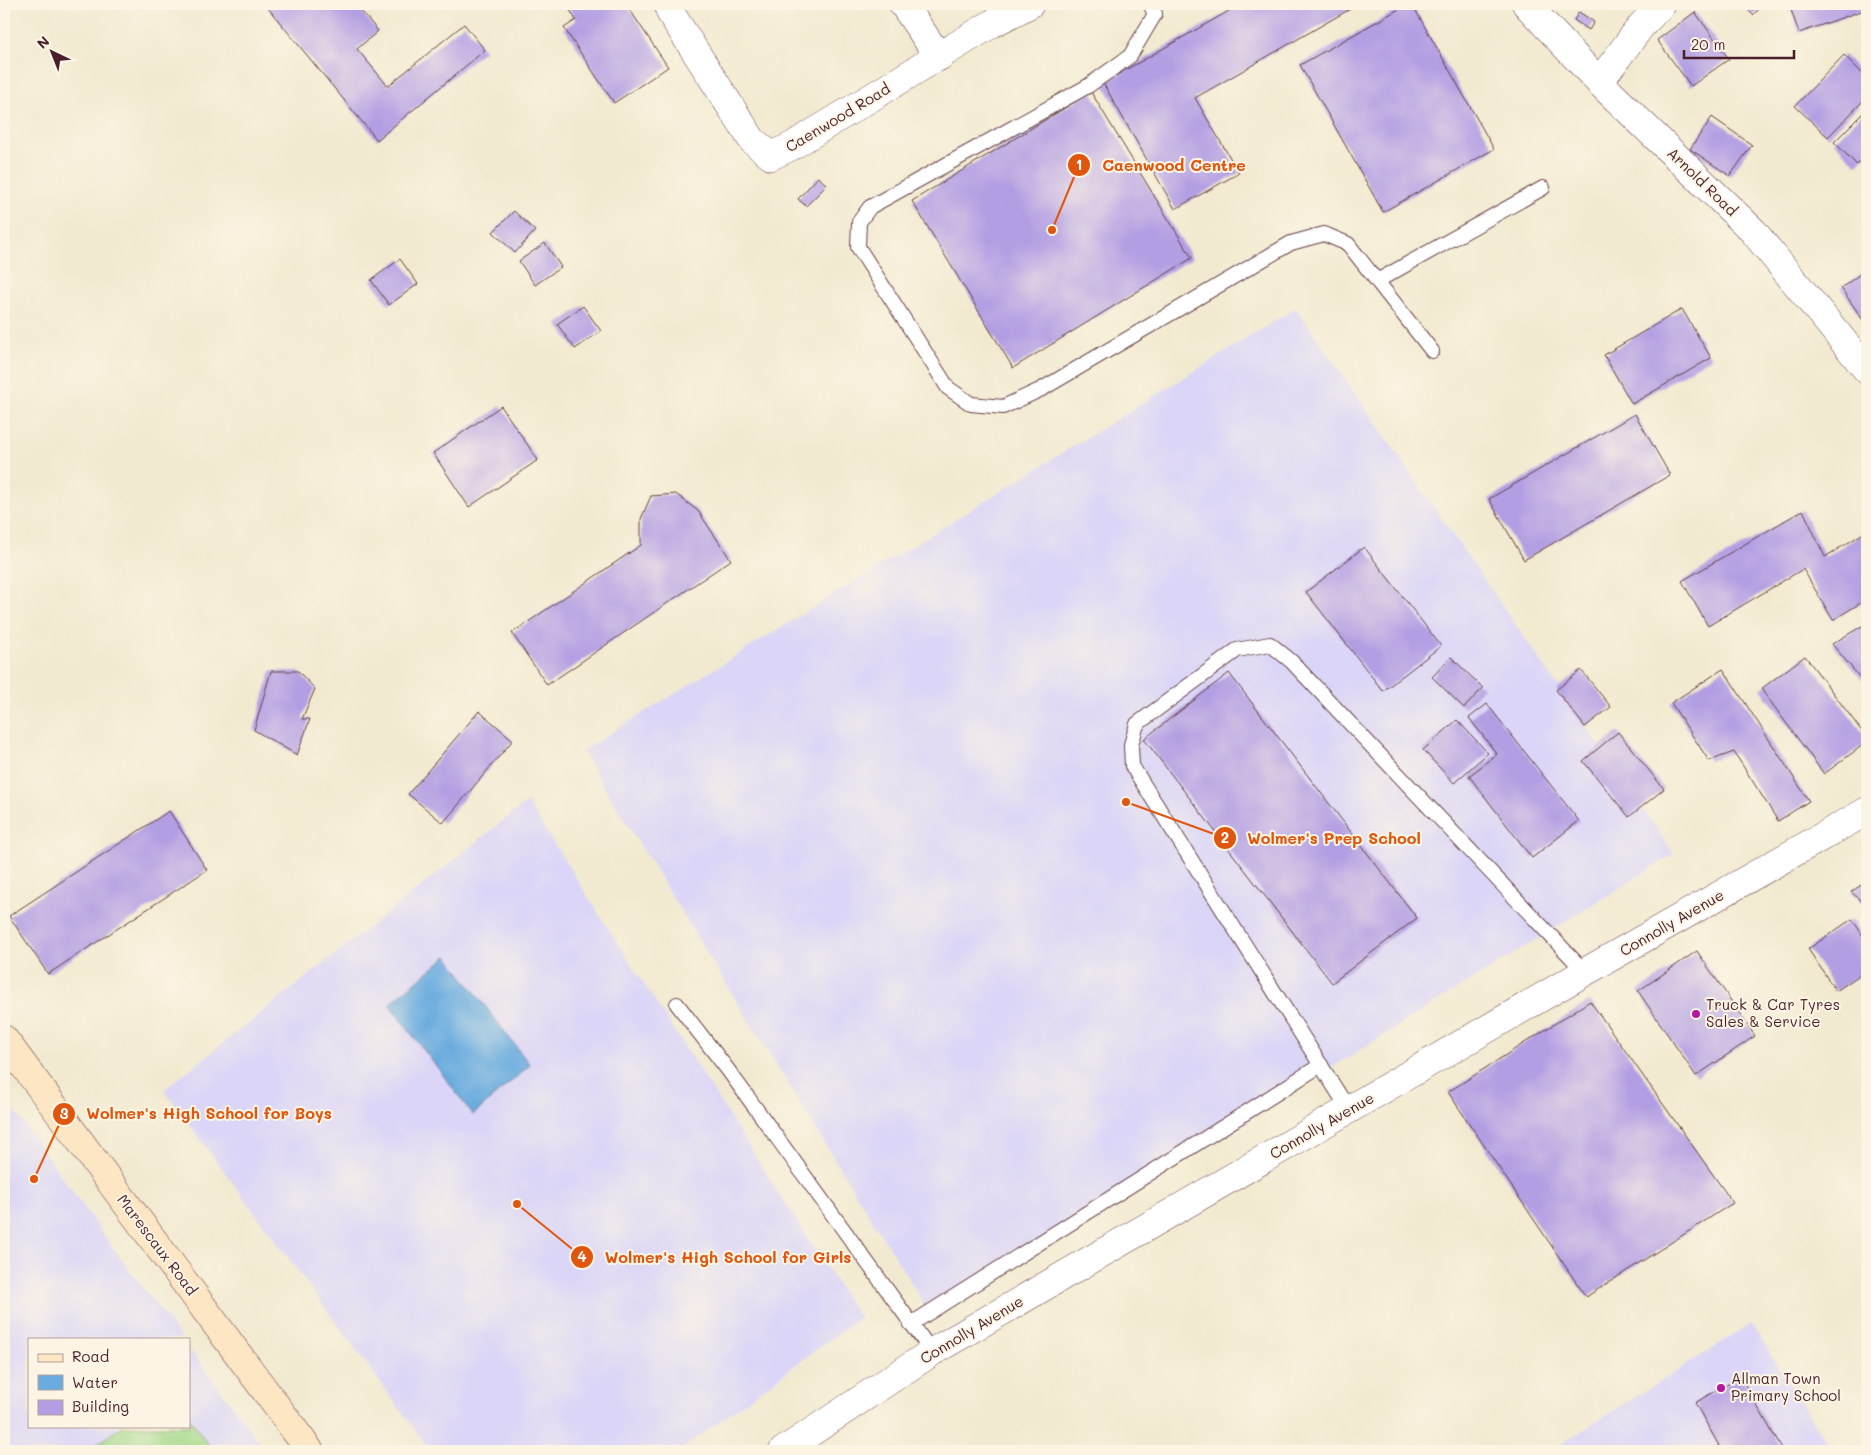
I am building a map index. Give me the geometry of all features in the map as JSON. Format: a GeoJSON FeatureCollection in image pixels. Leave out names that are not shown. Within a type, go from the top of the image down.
{"type":"FeatureCollection","features":[{"type":"Feature","properties":{"kind":"main road","name":"Marescaux Road"},"geometry":{"type":"LineString","coordinates":[[4,1039],[310,1451]]}},
{"type":"Feature","properties":{"kind":"street"},"geometry":{"type":"LineString","coordinates":[[904,4],[939,57]]}},
{"type":"Feature","properties":{"kind":"street","name":"Caenwood Road"},"geometry":{"type":"LineString","coordinates":[[670,12],[752,140],[771,156],[792,146],[993,23],[1030,4]]}},
{"type":"Feature","properties":{"kind":"street","name":"Arnold Road"},"geometry":{"type":"LineString","coordinates":[[1526,4],[1599,82],[1753,231],[1867,370]]}},
{"type":"Feature","properties":{"kind":"street"},"geometry":{"type":"LineString","coordinates":[[1599,82],[1640,26],[1662,4]]}},
{"type":"Feature","properties":{"kind":"street","name":"Connolly Avenue"},"geometry":{"type":"LineString","coordinates":[[783,1451],[932,1352],[1585,972],[1867,811]]}},
{"type":"Feature","properties":{"kind":"lane"},"geometry":{"type":"LineString","coordinates":[[1150,4],[1155,14],[1130,56],[1088,86],[870,207],[859,222],[858,246],[948,388],[972,404],[1003,407],[1042,390],[1291,243],[1324,234],[1348,244],[1432,351]]}},
{"type":"Feature","properties":{"kind":"lane"},"geometry":{"type":"LineString","coordinates":[[1377,281],[1543,188]]}},
{"type":"Feature","properties":{"kind":"lane"},"geometry":{"type":"LineString","coordinates":[[1349,1110],[1132,766],[1131,745],[1137,724],[1237,650],[1270,644],[1291,661],[1585,972]]}},
{"type":"Feature","properties":{"kind":"lane"},"geometry":{"type":"LineString","coordinates":[[677,1004],[728,1070],[932,1352]]}},
{"type":"Feature","properties":{"kind":"lane"},"geometry":{"type":"LineString","coordinates":[[911,1324],[1321,1065]]}},
{"type":"Feature","properties":{"kind":"shaded area"},"geometry":{"type":"Polygon","coordinates":[[[1296,308],[1674,854],[932,1317],[582,751],[1296,308]]]}},
{"type":"Feature","properties":{"kind":"shaded area"},"geometry":{"type":"Polygon","coordinates":[[[527,802],[859,1318],[679,1451],[431,1451],[164,1090],[527,802]]]}},
{"type":"Feature","properties":{"kind":"shaded area"},"geometry":{"type":"Polygon","coordinates":[[[6,1099],[121,1259],[181,1338],[28,1338],[28,1428],[190,1428],[190,1349],[266,1451],[4,1451],[4,1100],[6,1099]]]}},
{"type":"Feature","properties":{"kind":"shaded area","name":"Allman Town Primary School"},"geometry":{"type":"Polygon","coordinates":[[[1751,1324],[1832,1451],[1550,1451],[1751,1324]]]}},
{"type":"Feature","properties":{"kind":"green space"},"geometry":{"type":"Polygon","coordinates":[[[190,1419],[213,1451],[88,1451],[119,1428],[190,1428],[190,1419]]]}},
{"type":"Feature","properties":{"kind":"water"},"geometry":{"type":"Polygon","coordinates":[[[447,956],[530,1065],[473,1115],[389,1004],[447,956]]]}},
{"type":"Feature","properties":{"kind":"building"},"geometry":{"type":"Polygon","coordinates":[[[274,4],[355,4],[378,31],[357,49],[388,86],[464,24],[485,50],[377,140],[268,8],[274,4]]]}},
{"type":"Feature","properties":{"kind":"building"},"geometry":{"type":"Polygon","coordinates":[[[566,4],[626,4],[668,67],[614,103],[564,28],[576,20],[566,4]]]}},
{"type":"Feature","properties":{"kind":"building"},"geometry":{"type":"Polygon","coordinates":[[[1241,4],[1359,4],[1195,98],[1239,173],[1175,209],[1103,83],[1241,4]]]}},
{"type":"Feature","properties":{"kind":"building"},"geometry":{"type":"Polygon","coordinates":[[[1408,4],[1412,4],[1494,149],[1383,212],[1300,65],[1408,4]]]}},
{"type":"Feature","properties":{"kind":"building"},"geometry":{"type":"Polygon","coordinates":[[[1742,4],[1764,4],[1753,15],[1742,4]]]}},
{"type":"Feature","properties":{"kind":"building"},"geometry":{"type":"Polygon","coordinates":[[[1789,4],[1862,4],[1864,10],[1799,33],[1789,4]]]}},
{"type":"Feature","properties":{"kind":"building"},"geometry":{"type":"Polygon","coordinates":[[[1579,12],[1594,22],[1589,30],[1574,20],[1579,12]]]}},
{"type":"Feature","properties":{"kind":"building"},"geometry":{"type":"Polygon","coordinates":[[[1695,12],[1729,59],[1691,86],[1657,40],[1695,12]]]}},
{"type":"Feature","properties":{"kind":"building"},"geometry":{"type":"Polygon","coordinates":[[[1844,55],[1867,78],[1867,97],[1828,137],[1795,106],[1844,55]]]}},
{"type":"Feature","properties":{"kind":"building"},"geometry":{"type":"Polygon","coordinates":[[[1091,92],[1192,258],[1013,368],[912,201],[1091,92]]]}},
{"type":"Feature","properties":{"kind":"building"},"geometry":{"type":"Polygon","coordinates":[[[1867,109],[1867,154],[1857,165],[1834,142],[1867,109]]]}},
{"type":"Feature","properties":{"kind":"building"},"geometry":{"type":"Polygon","coordinates":[[[1712,117],[1752,145],[1730,176],[1690,149],[1712,117]]]}},
{"type":"Feature","properties":{"kind":"building"},"geometry":{"type":"Polygon","coordinates":[[[818,177],[827,185],[806,206],[798,199],[818,177]]]}},
{"type":"Feature","properties":{"kind":"building"},"geometry":{"type":"Polygon","coordinates":[[[514,211],[535,231],[515,253],[493,232],[514,211]]]}},
{"type":"Feature","properties":{"kind":"building"},"geometry":{"type":"Polygon","coordinates":[[[545,243],[561,267],[535,285],[519,261],[545,243]]]}},
{"type":"Feature","properties":{"kind":"building"},"geometry":{"type":"Polygon","coordinates":[[[400,259],[418,284],[389,305],[371,280],[400,259]]]}},
{"type":"Feature","properties":{"kind":"building"},"geometry":{"type":"Polygon","coordinates":[[[1867,269],[1867,326],[1841,288],[1867,269]]]}},
{"type":"Feature","properties":{"kind":"building"},"geometry":{"type":"Polygon","coordinates":[[[583,306],[601,331],[575,349],[557,324],[583,306]]]}},
{"type":"Feature","properties":{"kind":"building"},"geometry":{"type":"Polygon","coordinates":[[[1682,309],[1711,358],[1632,404],[1604,355],[1682,309]]]}},
{"type":"Feature","properties":{"kind":"building"},"geometry":{"type":"Polygon","coordinates":[[[501,406],[538,460],[469,507],[433,453],[501,406]]]}},
{"type":"Feature","properties":{"kind":"building"},"geometry":{"type":"Polygon","coordinates":[[[1635,414],[1670,475],[1524,560],[1489,499],[1635,414]]]}},
{"type":"Feature","properties":{"kind":"building"},"geometry":{"type":"Polygon","coordinates":[[[676,494],[698,511],[731,560],[547,685],[512,633],[641,545],[641,519],[651,496],[676,494]]]}},
{"type":"Feature","properties":{"kind":"building"},"geometry":{"type":"Polygon","coordinates":[[[1803,510],[1825,557],[1867,531],[1867,599],[1833,620],[1803,569],[1708,626],[1682,581],[1803,510]]]}},
{"type":"Feature","properties":{"kind":"building"},"geometry":{"type":"Polygon","coordinates":[[[1364,547],[1441,646],[1383,691],[1306,592],[1364,547]]]}},
{"type":"Feature","properties":{"kind":"building"},"geometry":{"type":"Polygon","coordinates":[[[1867,623],[1867,686],[1832,644],[1867,623]]]}},
{"type":"Feature","properties":{"kind":"building"},"geometry":{"type":"Polygon","coordinates":[[[1805,656],[1867,738],[1867,742],[1824,774],[1761,689],[1805,656]]]}},
{"type":"Feature","properties":{"kind":"building"},"geometry":{"type":"Polygon","coordinates":[[[1451,657],[1483,688],[1464,708],[1432,677],[1451,657]]]}},
{"type":"Feature","properties":{"kind":"building"},"geometry":{"type":"Polygon","coordinates":[[[1723,669],[1809,801],[1778,821],[1734,752],[1709,761],[1671,703],[1723,669]]]}},
{"type":"Feature","properties":{"kind":"building"},"geometry":{"type":"Polygon","coordinates":[[[1581,670],[1611,707],[1585,727],[1556,690],[1581,670]]]}},
{"type":"Feature","properties":{"kind":"building"},"geometry":{"type":"Polygon","coordinates":[[[271,671],[298,671],[315,689],[302,719],[310,719],[297,755],[254,730],[271,671]]]}},
{"type":"Feature","properties":{"kind":"building"},"geometry":{"type":"Polygon","coordinates":[[[1229,673],[1417,918],[1332,983],[1144,739],[1229,673]]]}},
{"type":"Feature","properties":{"kind":"building"},"geometry":{"type":"Polygon","coordinates":[[[1487,704],[1579,821],[1532,858],[1469,776],[1497,754],[1469,718],[1487,704]]]}},
{"type":"Feature","properties":{"kind":"building"},"geometry":{"type":"Polygon","coordinates":[[[479,711],[513,740],[443,823],[408,794],[479,711]]]}},
{"type":"Feature","properties":{"kind":"building"},"geometry":{"type":"Polygon","coordinates":[[[1457,720],[1488,753],[1454,783],[1423,750],[1457,720]]]}},
{"type":"Feature","properties":{"kind":"building"},"geometry":{"type":"Polygon","coordinates":[[[1618,732],[1664,789],[1629,817],[1583,761],[1618,732]]]}},
{"type":"Feature","properties":{"kind":"building"},"geometry":{"type":"Polygon","coordinates":[[[169,811],[207,870],[48,974],[9,916],[169,811]]]}},
{"type":"Feature","properties":{"kind":"building"},"geometry":{"type":"Polygon","coordinates":[[[1867,881],[1867,906],[1851,892],[1867,881]]]}},
{"type":"Feature","properties":{"kind":"building"},"geometry":{"type":"Polygon","coordinates":[[[1852,919],[1867,942],[1867,970],[1836,991],[1808,949],[1852,919]]]}},
{"type":"Feature","properties":{"kind":"building","name":"Truck & Car Tyres Sales & Service"},"geometry":{"type":"Polygon","coordinates":[[[1697,951],[1755,1036],[1696,1076],[1638,991],[1697,951]]]}},
{"type":"Feature","properties":{"kind":"building"},"geometry":{"type":"Polygon","coordinates":[[[1590,1001],[1733,1203],[1586,1297],[1448,1092],[1590,1001]]]}},
{"type":"Feature","properties":{"kind":"building"},"geometry":{"type":"Polygon","coordinates":[[[1740,1376],[1783,1451],[1722,1451],[1695,1403],[1740,1376]]]}},
{"type":"Feature","properties":{"kind":"place","name":"Caenwood Centre"},"geometry":{"type":"Point","coordinates":[1052,230]}},
{"type":"Feature","properties":{"kind":"place","name":"Wolmer's Prep School"},"geometry":{"type":"Point","coordinates":[1126,802]}},
{"type":"Feature","properties":{"kind":"place","name":"Truck & Car Tyres Sales & Service"},"geometry":{"type":"Point","coordinates":[1696,1014]}},
{"type":"Feature","properties":{"kind":"place","name":"Wolmer's High School for Boys"},"geometry":{"type":"Point","coordinates":[34,1179]}},
{"type":"Feature","properties":{"kind":"place","name":"Wolmer's High School for Girls"},"geometry":{"type":"Point","coordinates":[517,1204]}},
{"type":"Feature","properties":{"kind":"place","name":"Allman Town Primary School"},"geometry":{"type":"Point","coordinates":[1721,1388]}}]}
